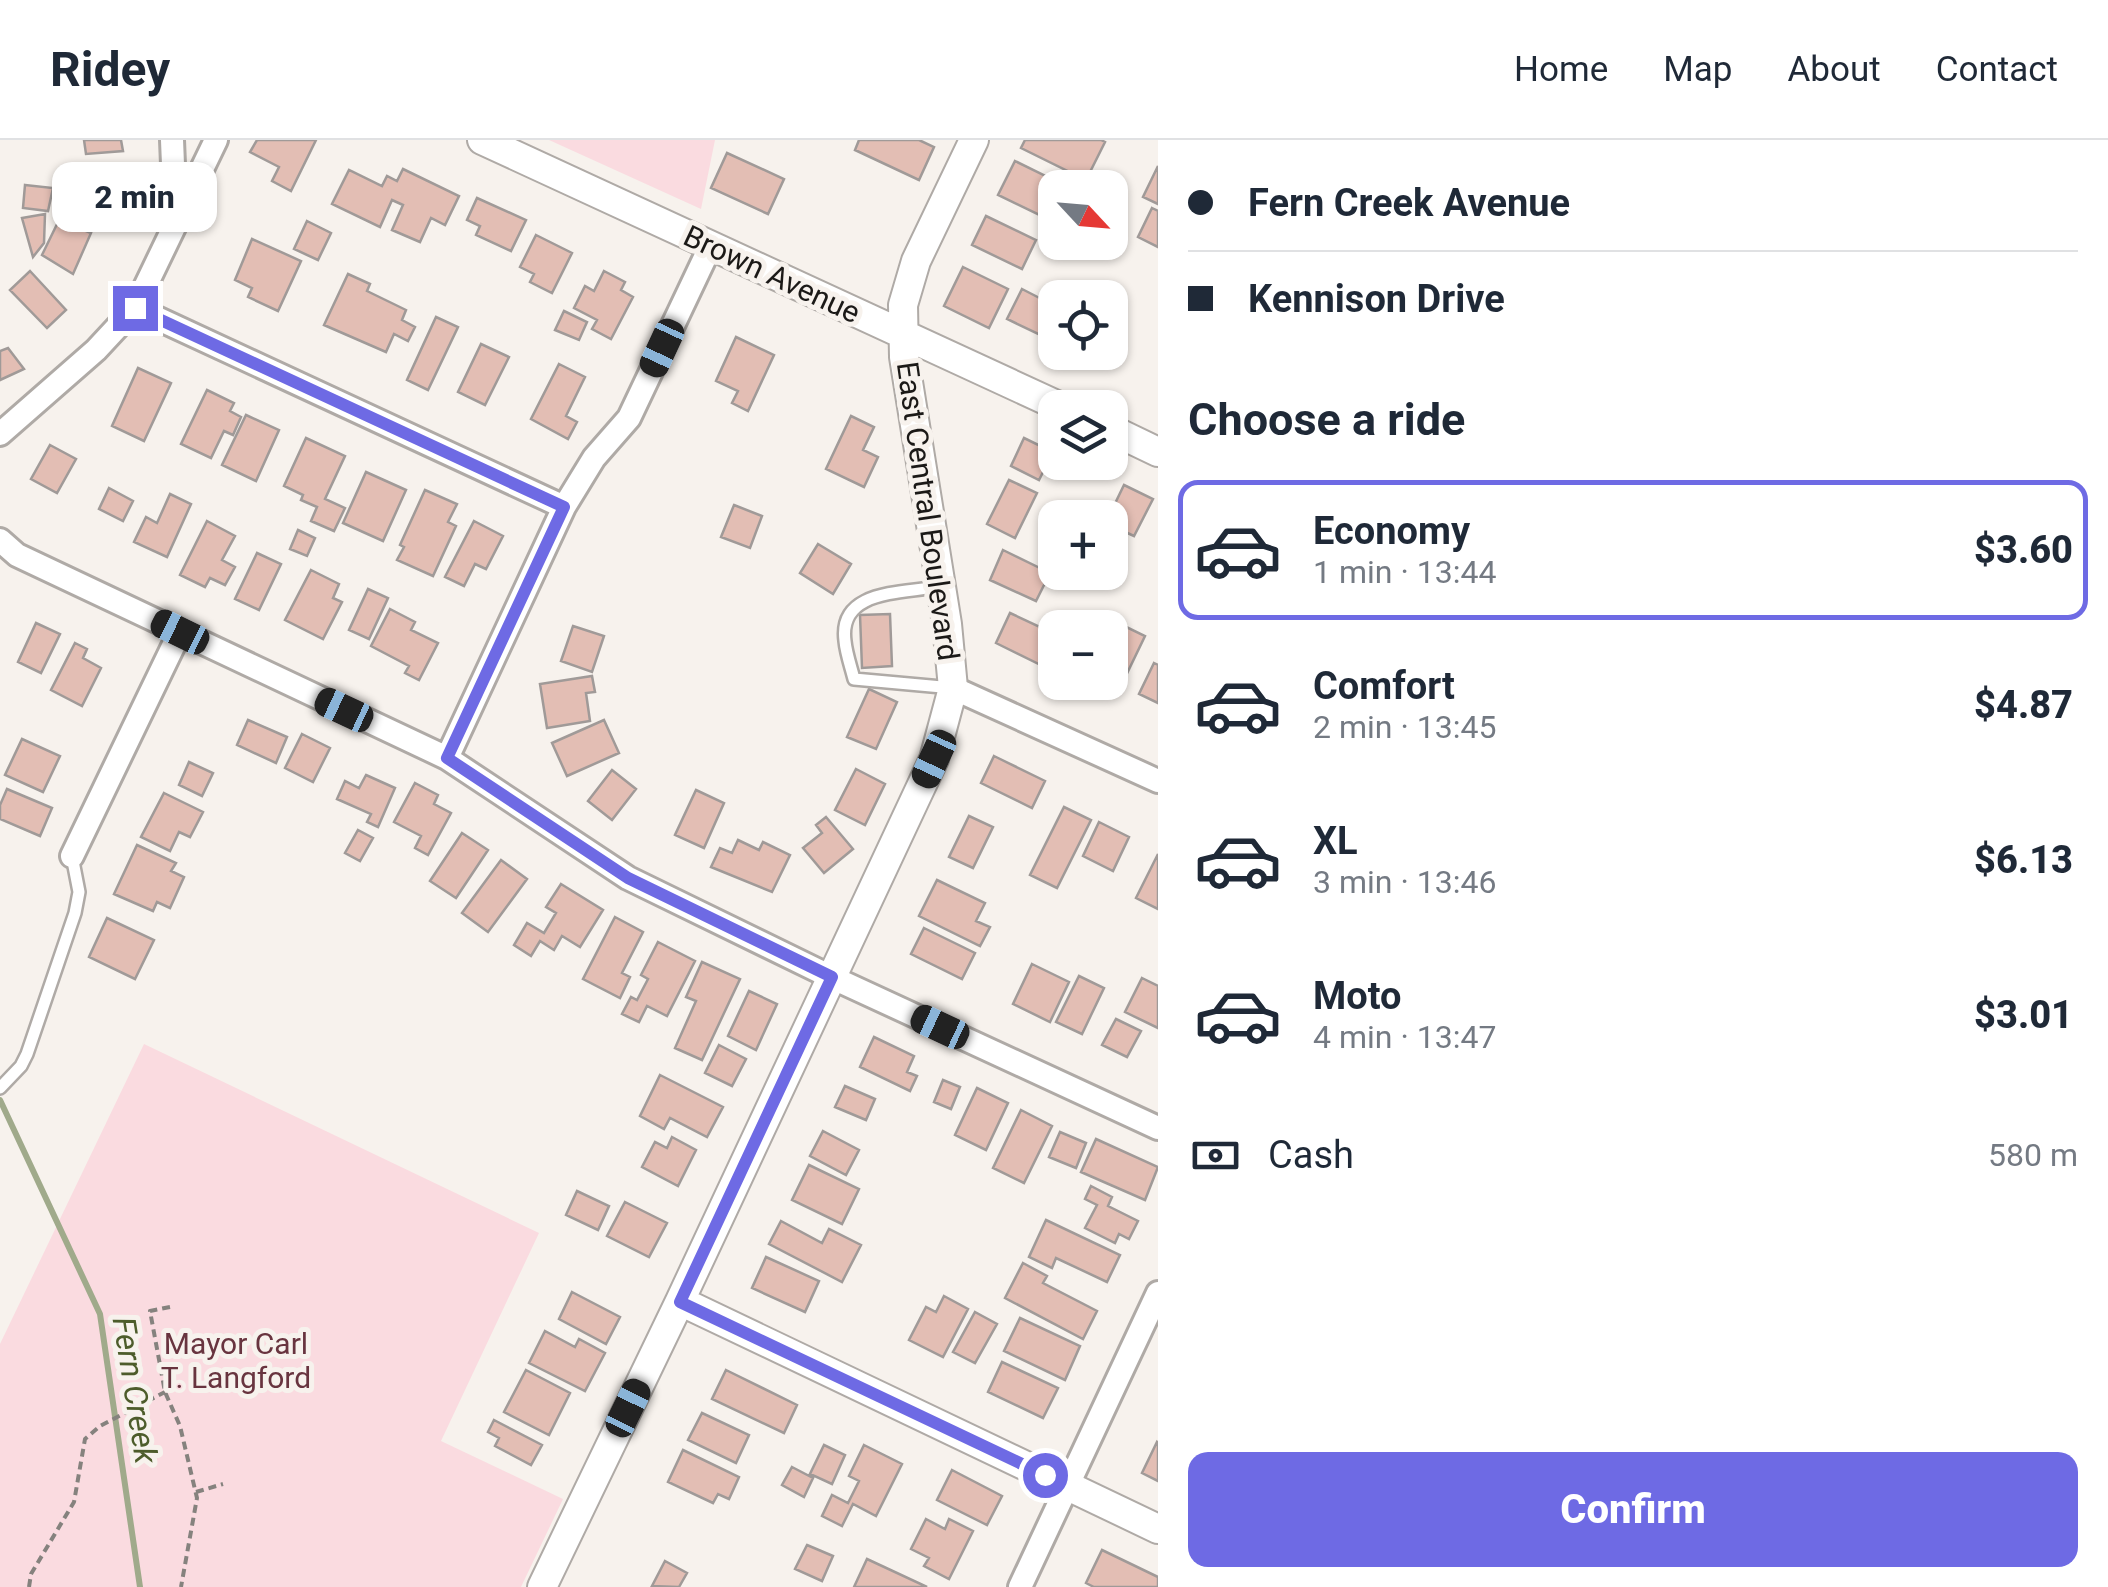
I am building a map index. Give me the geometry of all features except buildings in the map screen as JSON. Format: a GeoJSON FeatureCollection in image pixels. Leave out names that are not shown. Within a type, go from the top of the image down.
{"type":"FeatureCollection","features":[{"type":"Feature","properties":{"kind":"street"},"geometry":{"type":"LineString","coordinates":[[165,243],[174,190],[172,140]]}},
{"type":"Feature","properties":{"kind":"street"},"geometry":{"type":"LineString","coordinates":[[0,434],[96,350],[135,308],[216,140]]}},
{"type":"Feature","properties":{"kind":"street","name":"Brown Avenue"},"geometry":{"type":"LineString","coordinates":[[482,140],[1038,396]]}},
{"type":"Feature","properties":{"kind":"street","name":"East Central Boulevard"},"geometry":{"type":"LineString","coordinates":[[542,1587],[934,759],[953,688],[902,333],[903,305],[916,261],[974,140]]}},
{"type":"Feature","properties":{"kind":"street"},"geometry":{"type":"LineString","coordinates":[[447,758],[564,507],[594,458],[629,418],[710,246]]}},
{"type":"Feature","properties":{"kind":"street"},"geometry":{"type":"LineString","coordinates":[[135,308],[564,507]]}},
{"type":"Feature","properties":{"kind":"street"},"geometry":{"type":"LineString","coordinates":[[1128,438],[1158,452]]}},
{"type":"Feature","properties":{"kind":"street"},"geometry":{"type":"LineString","coordinates":[[0,540],[18,555],[447,758],[628,878],[1158,1128]]}},
{"type":"Feature","properties":{"kind":"street"},"geometry":{"type":"LineString","coordinates":[[72,856],[180,632]]}},
{"type":"Feature","properties":{"kind":"street"},"geometry":{"type":"LineString","coordinates":[[953,688],[1158,781]]}},
{"type":"Feature","properties":{"kind":"street"},"geometry":{"type":"LineString","coordinates":[[1020,1587],[1158,1294]]}},
{"type":"Feature","properties":{"kind":"street"},"geometry":{"type":"LineString","coordinates":[[680,1302],[1158,1530]]}},
{"type":"Feature","properties":{"kind":"lane"},"geometry":{"type":"LineString","coordinates":[[941,586],[868,596],[848,614],[844,637],[854,679],[953,688]]}},
{"type":"Feature","properties":{"kind":"lane"},"geometry":{"type":"LineString","coordinates":[[0,1088],[21,1066],[52,988],[79,892],[72,856]]}},
{"type":"Feature","properties":{"kind":"path"},"geometry":{"type":"LineString","coordinates":[[170,1306],[150,1311],[166,1392],[180,1426],[196,1492],[181,1587]]}},
{"type":"Feature","properties":{"kind":"path"},"geometry":{"type":"LineString","coordinates":[[29,1587],[31,1574],[74,1502],[85,1439],[100,1426],[166,1392]]}},
{"type":"Feature","properties":{"kind":"path"},"geometry":{"type":"LineString","coordinates":[[196,1492],[223,1484]]}},
{"type":"Feature","properties":{"kind":"green space"},"geometry":{"type":"Polygon","coordinates":[[[549,140],[715,140],[701,209],[549,140]]]}},
{"type":"Feature","properties":{"kind":"green space","name":"Mayor Carl T. Langford"},"geometry":{"type":"Polygon","coordinates":[[[144,1044],[539,1233],[441,1441],[563,1499],[521,1587],[0,1587],[0,1344],[144,1044]]]}},
{"type":"Feature","properties":{"kind":"waterway","name":"Fern Creek"},"geometry":{"type":"LineString","coordinates":[[0,1100],[100,1314],[140,1587]]}},
{"type":"Feature","properties":{"kind":"route"},"geometry":{"type":"LineString","coordinates":[[135,308],[564,507],[447,758],[628,878],[832,977],[680,1302],[1045,1475]]}}]}
